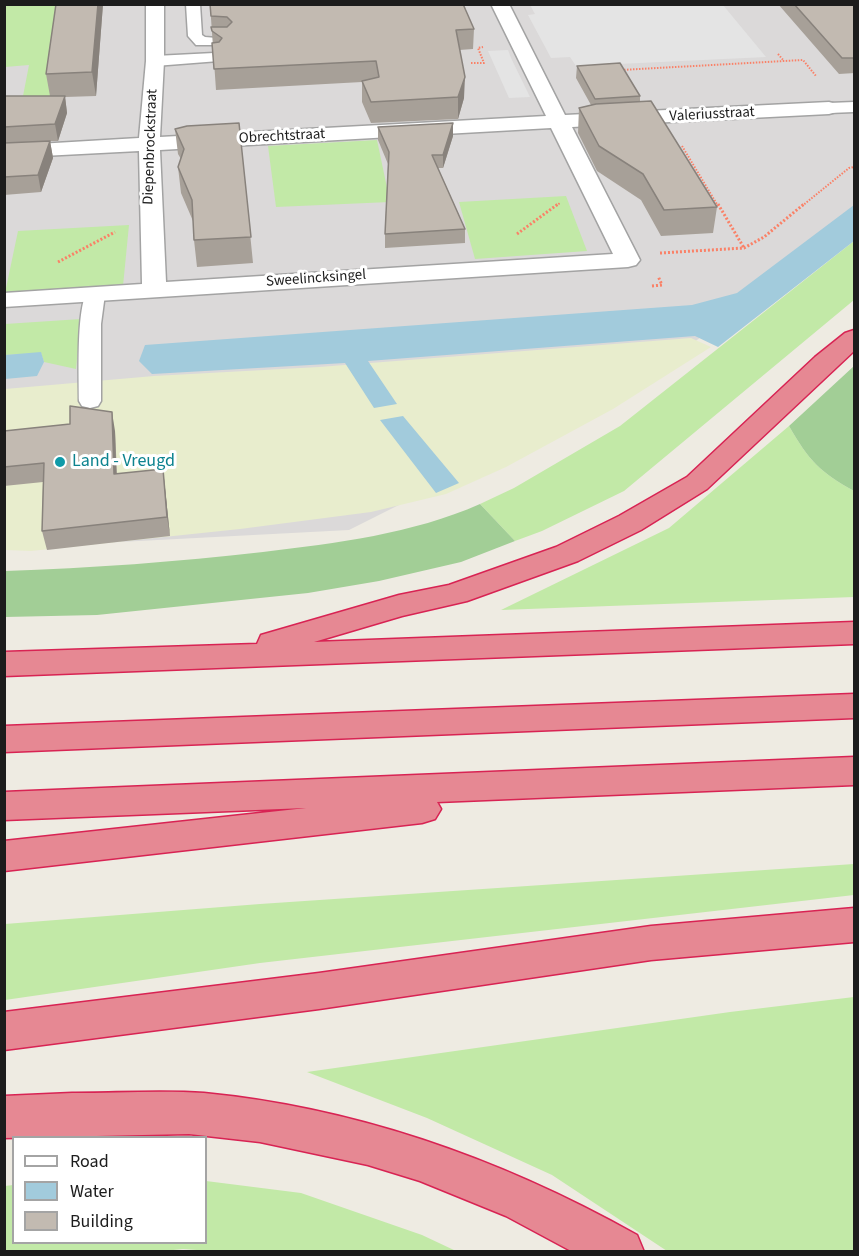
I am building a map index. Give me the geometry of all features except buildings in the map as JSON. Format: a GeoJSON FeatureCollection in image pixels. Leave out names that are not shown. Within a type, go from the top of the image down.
{"type":"FeatureCollection","features":[{"type":"Feature","properties":{"kind":"highway"},"geometry":{"type":"LineString","coordinates":[[226,657],[399,606],[456,594],[567,554],[630,523],[697,483],[824,363],[855,338]]}},
{"type":"Feature","properties":{"kind":"highway"},"geometry":{"type":"LineString","coordinates":[[4,663],[226,657],[855,633]]}},
{"type":"Feature","properties":{"kind":"highway"},"geometry":{"type":"LineString","coordinates":[[4,740],[855,706]]}},
{"type":"Feature","properties":{"kind":"highway"},"geometry":{"type":"LineString","coordinates":[[4,806],[855,771]]}},
{"type":"Feature","properties":{"kind":"highway"},"geometry":{"type":"LineString","coordinates":[[4,856],[704,778]]}},
{"type":"Feature","properties":{"kind":"highway"},"geometry":{"type":"LineString","coordinates":[[4,1031],[319,991],[651,943],[855,925]]}},
{"type":"Feature","properties":{"kind":"highway"},"geometry":{"type":"LineString","coordinates":[[4,1117],[59,1113],[203,1114],[321,1131],[461,1172],[573,1223],[621,1251]]}},
{"type":"Feature","properties":{"kind":"street","name":"Diepenbrockstraat"},"geometry":{"type":"LineString","coordinates":[[154,290],[149,144],[155,61],[155,4]]}},
{"type":"Feature","properties":{"kind":"street"},"geometry":{"type":"LineString","coordinates":[[500,4],[545,98],[590,182]]}},
{"type":"Feature","properties":{"kind":"street","name":"Valeriusstraat"},"geometry":{"type":"LineString","coordinates":[[559,121],[843,108]]}},
{"type":"Feature","properties":{"kind":"street","name":"Obrechtstraat"},"geometry":{"type":"LineString","coordinates":[[4,152],[559,121]]}},
{"type":"Feature","properties":{"kind":"street","name":"Sweelincksingel"},"geometry":{"type":"LineString","coordinates":[[4,300],[628,260],[590,182]]}},
{"type":"Feature","properties":{"kind":"lane"},"geometry":{"type":"LineString","coordinates":[[193,4],[195,36],[201,42],[224,42]]}},
{"type":"Feature","properties":{"kind":"lane"},"geometry":{"type":"LineString","coordinates":[[155,61],[214,58]]}},
{"type":"Feature","properties":{"kind":"lane"},"geometry":{"type":"LineString","coordinates":[[90,401],[91,324],[95,294]]}},
{"type":"Feature","properties":{"kind":"path"},"geometry":{"type":"LineString","coordinates":[[778,54],[784,61]]}},
{"type":"Feature","properties":{"kind":"path"},"geometry":{"type":"LineString","coordinates":[[619,70],[803,60],[843,108]]}},
{"type":"Feature","properties":{"kind":"path"},"geometry":{"type":"LineString","coordinates":[[665,117],[744,248]]}},
{"type":"Feature","properties":{"kind":"path"},"geometry":{"type":"LineString","coordinates":[[466,269],[590,182]]}},
{"type":"Feature","properties":{"kind":"path"},"geometry":{"type":"LineString","coordinates":[[56,262],[150,213]]}},
{"type":"Feature","properties":{"kind":"shaded area"},"geometry":{"type":"Polygon","coordinates":[[[5,5],[854,5],[854,224],[632,388],[349,530],[5,548],[5,5]]]}},
{"type":"Feature","properties":{"kind":"shaded area"},"geometry":{"type":"Polygon","coordinates":[[[530,5],[723,5],[766,57],[576,66],[570,57],[551,58],[528,15],[535,14],[530,5]]]}},
{"type":"Feature","properties":{"kind":"shaded area"},"geometry":{"type":"Polygon","coordinates":[[[508,50],[530,97],[509,98],[488,51],[508,50]]]}},
{"type":"Feature","properties":{"kind":"green space"},"geometry":{"type":"Polygon","coordinates":[[[5,5],[62,5],[50,98],[23,96],[29,65],[5,67],[5,5]]]}},
{"type":"Feature","properties":{"kind":"green space"},"geometry":{"type":"Polygon","coordinates":[[[377,140],[390,202],[276,207],[268,146],[377,140]]]}},
{"type":"Feature","properties":{"kind":"green space"},"geometry":{"type":"Polygon","coordinates":[[[566,196],[587,251],[475,259],[459,202],[566,196]]]}},
{"type":"Feature","properties":{"kind":"green space"},"geometry":{"type":"Polygon","coordinates":[[[129,225],[123,286],[5,293],[18,231],[129,225]]]}},
{"type":"Feature","properties":{"kind":"green space"},"geometry":{"type":"Polygon","coordinates":[[[854,241],[854,300],[624,491],[542,531],[515,541],[480,504],[514,488],[620,426],[854,241]]]}},
{"type":"Feature","properties":{"kind":"green space"},"geometry":{"type":"Polygon","coordinates":[[[81,319],[76,369],[44,362],[41,353],[5,355],[5,324],[81,319]]]}},
{"type":"Feature","properties":{"kind":"green space"},"geometry":{"type":"Polygon","coordinates":[[[691,338],[711,347],[613,409],[506,467],[446,494],[371,512],[240,529],[31,551],[5,550],[5,389],[154,376],[319,367],[691,338]]]}},
{"type":"Feature","properties":{"kind":"green space"},"geometry":{"type":"Polygon","coordinates":[[[854,366],[854,491],[832,478],[809,457],[789,426],[854,366]]]}},
{"type":"Feature","properties":{"kind":"green space"},"geometry":{"type":"Polygon","coordinates":[[[789,426],[816,464],[832,478],[854,491],[854,597],[501,610],[669,528],[789,426]]]}},
{"type":"Feature","properties":{"kind":"green space"},"geometry":{"type":"Polygon","coordinates":[[[480,504],[515,541],[461,562],[379,581],[308,593],[97,615],[5,617],[5,571],[166,562],[319,545],[401,530],[480,504]]]}},
{"type":"Feature","properties":{"kind":"green space"},"geometry":{"type":"Polygon","coordinates":[[[854,864],[854,895],[260,963],[5,1000],[5,924],[260,904],[854,864]]]}},
{"type":"Feature","properties":{"kind":"green space"},"geometry":{"type":"Polygon","coordinates":[[[854,997],[854,1251],[667,1251],[552,1175],[427,1118],[307,1072],[730,1012],[854,997]]]}},
{"type":"Feature","properties":{"kind":"green space"},"geometry":{"type":"Polygon","coordinates":[[[207,1181],[301,1193],[422,1235],[456,1251],[224,1252],[183,1249],[154,1252],[5,1251],[5,1186],[12,1185],[12,1244],[207,1244],[207,1181]]]}},
{"type":"Feature","properties":{"kind":"water"},"geometry":{"type":"Polygon","coordinates":[[[854,205],[854,241],[718,347],[695,336],[368,361],[397,404],[374,408],[345,363],[152,374],[139,361],[145,345],[692,305],[737,293],[854,205]]]}},
{"type":"Feature","properties":{"kind":"water"},"geometry":{"type":"Polygon","coordinates":[[[41,352],[44,362],[37,376],[5,379],[5,355],[41,352]]]}},
{"type":"Feature","properties":{"kind":"water"},"geometry":{"type":"Polygon","coordinates":[[[403,416],[459,483],[436,493],[380,420],[403,416]]]}},
{"type":"Feature","properties":{"kind":"place","name":"Land - Vreugd"},"geometry":{"type":"Point","coordinates":[60,462]}}]}
